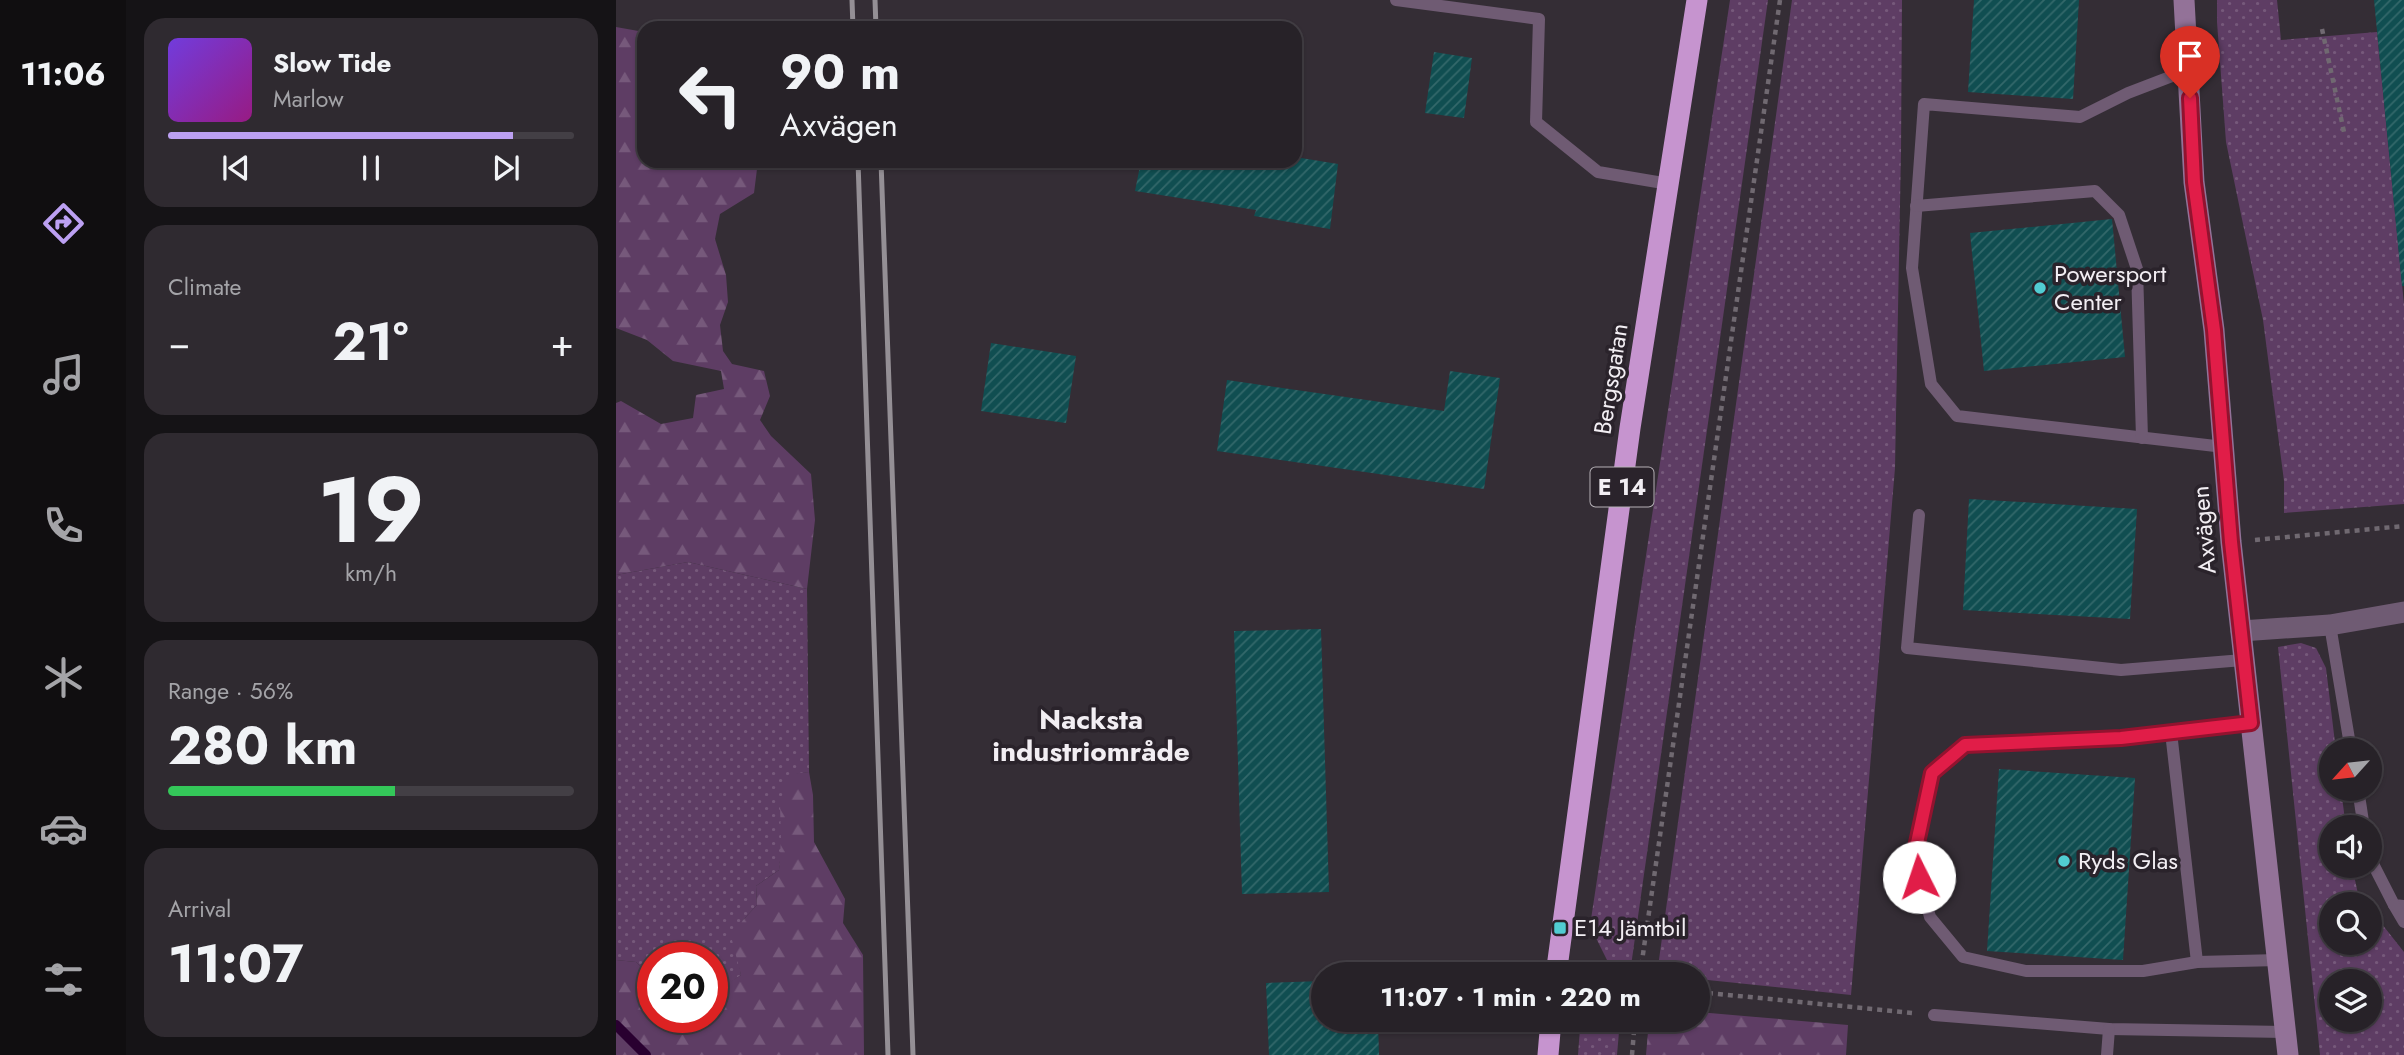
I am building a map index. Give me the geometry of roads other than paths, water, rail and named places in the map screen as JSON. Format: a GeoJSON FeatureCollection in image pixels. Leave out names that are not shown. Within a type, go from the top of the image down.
{"type":"FeatureCollection","features":[{"type":"Feature","properties":{"kind":"highway","name":"Bergsgatan"},"geometry":{"type":"LineString","coordinates":[[1558,962],[1630,428],[1697,0]]}},
{"type":"Feature","properties":{"kind":"highway"},"geometry":{"type":"LineString","coordinates":[[1550,1055],[1551,1032]]}},
{"type":"Feature","properties":{"kind":"street","name":"Axvägen"},"geometry":{"type":"LineString","coordinates":[[2184,0],[2194,182],[2214,330],[2243,660],[2288,1055]]}},
{"type":"Feature","properties":{"kind":"street"},"geometry":{"type":"LineString","coordinates":[[2241,631],[2330,625],[2404,612]]}},
{"type":"Feature","properties":{"kind":"lane"},"geometry":{"type":"LineString","coordinates":[[1396,0],[1539,19],[1536,122],[1598,172],[1669,184]]}},
{"type":"Feature","properties":{"kind":"lane"},"geometry":{"type":"LineString","coordinates":[[2188,70],[2128,93],[2080,117],[1924,104],[1912,268],[1930,384],[1957,416],[2224,447]]}},
{"type":"Feature","properties":{"kind":"lane"},"geometry":{"type":"LineString","coordinates":[[1916,206],[2095,191],[2119,215],[2137,269],[2142,438]]}},
{"type":"Feature","properties":{"kind":"lane"},"geometry":{"type":"LineString","coordinates":[[1919,515],[1907,648],[2122,670],[2243,660]]}},
{"type":"Feature","properties":{"kind":"lane"},"geometry":{"type":"LineString","coordinates":[[2330,625],[2349,738]]}},
{"type":"Feature","properties":{"kind":"lane"},"geometry":{"type":"LineString","coordinates":[[2251,723],[2121,738],[1965,745],[1932,773],[1914,857],[1930,918],[1963,957],[2026,971],[2143,971],[2197,962],[2279,960]]}},
{"type":"Feature","properties":{"kind":"lane"},"geometry":{"type":"LineString","coordinates":[[2171,732],[2197,962]]}},
{"type":"Feature","properties":{"kind":"lane"},"geometry":{"type":"LineString","coordinates":[[2382,878],[2399,906],[2404,922]]}},
{"type":"Feature","properties":{"kind":"lane"},"geometry":{"type":"LineString","coordinates":[[1934,1015],[2109,1029],[2285,1032]]}},
{"type":"Feature","properties":{"kind":"lane"},"geometry":{"type":"LineString","coordinates":[[2108,1055],[2109,1029]]}},
{"type":"Feature","properties":{"kind":"waterway"},"geometry":{"type":"LineString","coordinates":[[616,1025],[646,1055]]}},
{"type":"Feature","properties":{"kind":"railway"},"geometry":{"type":"LineString","coordinates":[[852,0],[853,21]]}},
{"type":"Feature","properties":{"kind":"railway"},"geometry":{"type":"LineString","coordinates":[[875,0],[876,21]]}},
{"type":"Feature","properties":{"kind":"railway"},"geometry":{"type":"LineString","coordinates":[[858,168],[888,1055]]}},
{"type":"Feature","properties":{"kind":"railway"},"geometry":{"type":"LineString","coordinates":[[881,168],[913,1055]]}},
{"type":"Feature","properties":{"kind":"place","name":"Powersport Center"},"geometry":{"type":"Point","coordinates":[2040,288]}},
{"type":"Feature","properties":{"kind":"place","name":"Ryds Glas"},"geometry":{"type":"Point","coordinates":[2064,861]}},
{"type":"Feature","properties":{"kind":"place","name":"E14 Jämtbil"},"geometry":{"type":"Point","coordinates":[1560,928]}},
{"type":"Feature","properties":{"kind":"district","name":"Nacksta industriområde"},"geometry":{"type":"Point","coordinates":[1091,735]}}]}
